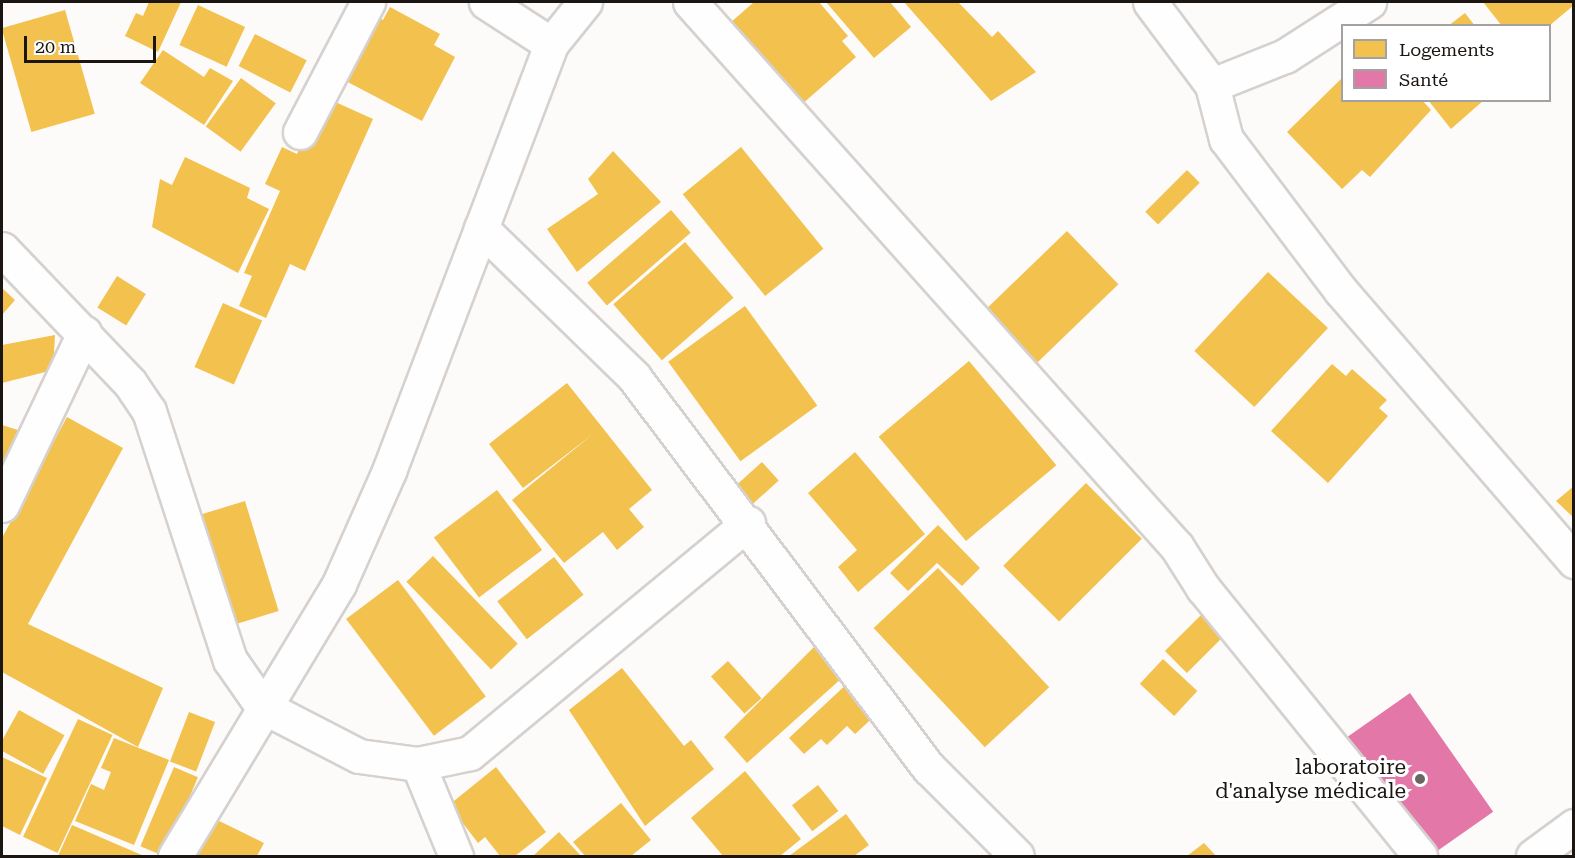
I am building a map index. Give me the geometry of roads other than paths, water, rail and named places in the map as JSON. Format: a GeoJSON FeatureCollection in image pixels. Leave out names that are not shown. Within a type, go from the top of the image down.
{"type":"FeatureCollection","features":[{"type":"Feature","properties":{"kind":"street"},"geometry":{"type":"LineString","coordinates":[[300,132],[368,2]]}},
{"type":"Feature","properties":{"kind":"street"},"geometry":{"type":"LineString","coordinates":[[486,2],[551,44]]}},
{"type":"Feature","properties":{"kind":"street"},"geometry":{"type":"LineString","coordinates":[[175,856],[262,706],[339,584],[389,471],[551,44],[585,2]]}},
{"type":"Feature","properties":{"kind":"street"},"geometry":{"type":"LineString","coordinates":[[690,2],[1177,547],[1203,588],[1420,856]]}},
{"type":"Feature","properties":{"kind":"street"},"geometry":{"type":"LineString","coordinates":[[1149,2],[1212,86],[1226,139],[1334,282],[1574,561]]}},
{"type":"Feature","properties":{"kind":"street"},"geometry":{"type":"LineString","coordinates":[[1212,86],[1285,56],[1369,2]]}},
{"type":"Feature","properties":{"kind":"street"},"geometry":{"type":"LineString","coordinates":[[482,228],[634,377],[748,522],[929,768],[1017,856]]}},
{"type":"Feature","properties":{"kind":"street"},"geometry":{"type":"LineString","coordinates":[[2,249],[84,333],[149,411],[230,660],[262,706],[359,756],[418,764],[470,753],[748,522]]}},
{"type":"Feature","properties":{"kind":"street"},"geometry":{"type":"LineString","coordinates":[[2,505],[84,333]]}},
{"type":"Feature","properties":{"kind":"street"},"geometry":{"type":"LineString","coordinates":[[418,764],[456,856]]}},
{"type":"Feature","properties":{"kind":"street"},"geometry":{"type":"LineString","coordinates":[[1533,856],[1574,826]]}},
{"type":"Feature","properties":{"kind":"place","name":"laboratoire d'analyse médicale"},"geometry":{"type":"Point","coordinates":[1420,779]}}]}
